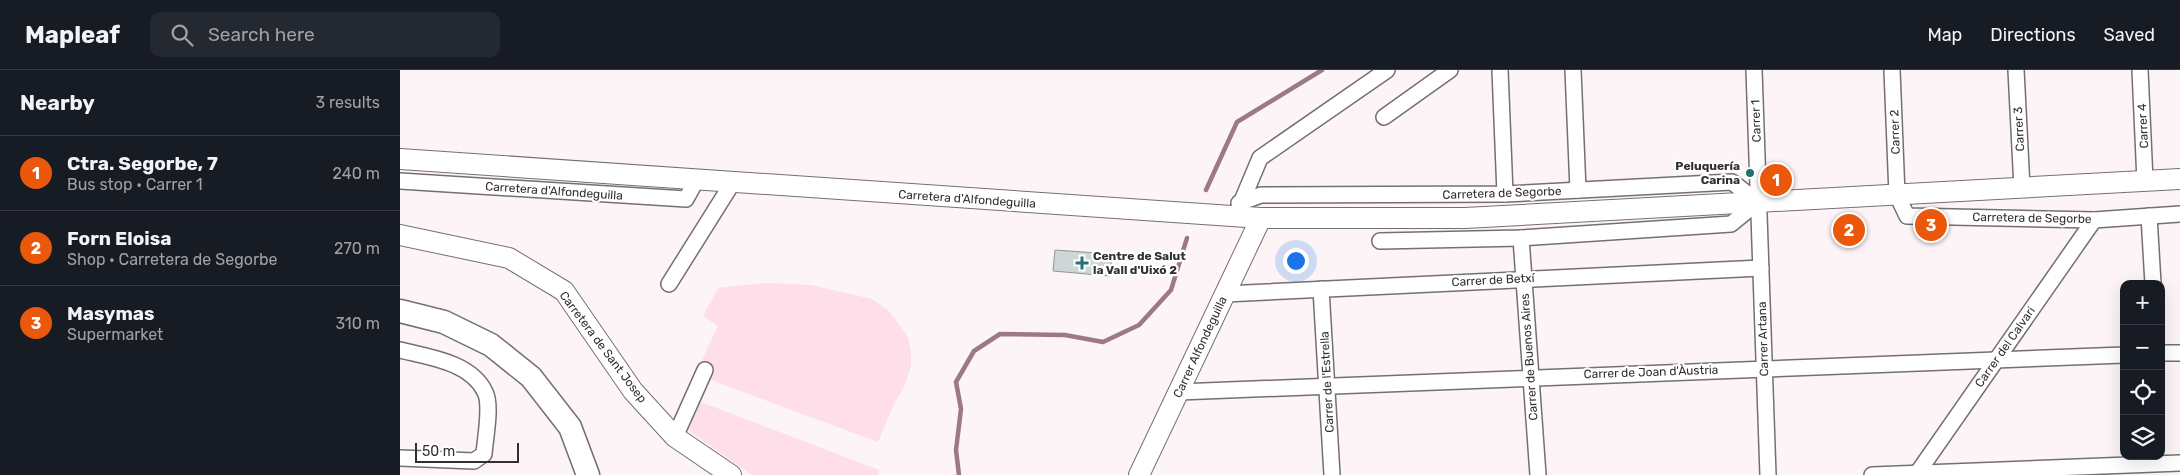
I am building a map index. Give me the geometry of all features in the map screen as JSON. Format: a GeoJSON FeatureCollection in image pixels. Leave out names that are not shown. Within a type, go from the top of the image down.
{"type":"FeatureCollection","features":[{"type":"Feature","properties":{"kind":"main road"},"geometry":{"type":"LineString","coordinates":[[400,311],[444,322],[491,345],[531,376],[570,427],[588,475]]}},
{"type":"Feature","properties":{"kind":"street"},"geometry":{"type":"LineString","coordinates":[[1238,210],[1260,158],[1387,70]]}},
{"type":"Feature","properties":{"kind":"street"},"geometry":{"type":"LineString","coordinates":[[1384,117],[1450,70]]}},
{"type":"Feature","properties":{"kind":"street"},"geometry":{"type":"LineString","coordinates":[[1500,70],[1505,194]]}},
{"type":"Feature","properties":{"kind":"street"},"geometry":{"type":"LineString","coordinates":[[1572,70],[1578,190]]}},
{"type":"Feature","properties":{"kind":"street","name":"Carrer 1"},"geometry":{"type":"LineString","coordinates":[[1754,70],[1758,202]]}},
{"type":"Feature","properties":{"kind":"street","name":"Carrer 2"},"geometry":{"type":"LineString","coordinates":[[1892,70],[1898,195]]}},
{"type":"Feature","properties":{"kind":"street","name":"Carrer 3"},"geometry":{"type":"LineString","coordinates":[[2016,70],[2022,188]]}},
{"type":"Feature","properties":{"kind":"street","name":"Carrer 4"},"geometry":{"type":"LineString","coordinates":[[2140,70],[2145,181]]}},
{"type":"Feature","properties":{"kind":"street","name":"Carretera d'Alfondeguilla"},"geometry":{"type":"LineString","coordinates":[[400,159],[733,182],[1238,210]]}},
{"type":"Feature","properties":{"kind":"street","name":"Carretera d'Alfondeguilla"},"geometry":{"type":"LineString","coordinates":[[400,181],[686,199],[697,179]]}},
{"type":"Feature","properties":{"kind":"street","name":"Carretera de Segorbe"},"geometry":{"type":"LineString","coordinates":[[1238,210],[1261,218],[1465,218],[2180,179]]}},
{"type":"Feature","properties":{"kind":"street"},"geometry":{"type":"LineString","coordinates":[[669,284],[733,182]]}},
{"type":"Feature","properties":{"kind":"street","name":"Carretera de Segorbe"},"geometry":{"type":"LineString","coordinates":[[1238,210],[1261,195],[1505,194],[1732,182],[1758,202]]}},
{"type":"Feature","properties":{"kind":"street","name":"Carretera de Segorbe"},"geometry":{"type":"LineString","coordinates":[[1898,195],[1907,216],[2094,220],[2180,214]]}},
{"type":"Feature","properties":{"kind":"street"},"geometry":{"type":"LineString","coordinates":[[1380,241],[1521,238],[1731,224],[1758,202]]}},
{"type":"Feature","properties":{"kind":"street","name":"Carrer Artana"},"geometry":{"type":"LineString","coordinates":[[1758,202],[1768,475]]}},
{"type":"Feature","properties":{"kind":"street"},"geometry":{"type":"LineString","coordinates":[[2149,216],[2152,280]]}},
{"type":"Feature","properties":{"kind":"street","name":"Carrer Alfondeguilla"},"geometry":{"type":"LineString","coordinates":[[1139,475],[1261,218]]}},
{"type":"Feature","properties":{"kind":"street","name":"Carrer del Calvari"},"geometry":{"type":"LineString","coordinates":[[1916,474],[2094,220]]}},
{"type":"Feature","properties":{"kind":"street","name":"Carretera de Sant Josep"},"geometry":{"type":"LineString","coordinates":[[400,235],[509,258],[564,291],[633,391],[675,436],[731,475]]}},
{"type":"Feature","properties":{"kind":"street","name":"Carrer de Buenos Aires"},"geometry":{"type":"LineString","coordinates":[[1521,238],[1538,475]]}},
{"type":"Feature","properties":{"kind":"street","name":"Carrer de Betxí"},"geometry":{"type":"LineString","coordinates":[[1225,294],[1761,268]]}},
{"type":"Feature","properties":{"kind":"street","name":"Carrer de l'Estrella"},"geometry":{"type":"LineString","coordinates":[[1321,289],[1332,475]]}},
{"type":"Feature","properties":{"kind":"street"},"geometry":{"type":"LineString","coordinates":[[400,350],[442,360],[471,374],[486,392],[488,411],[484,454],[474,461],[400,458]]}},
{"type":"Feature","properties":{"kind":"street"},"geometry":{"type":"LineString","coordinates":[[2165,353],[2180,352]]}},
{"type":"Feature","properties":{"kind":"street","name":"Carrer de Joan d'Àustria"},"geometry":{"type":"LineString","coordinates":[[1179,392],[1531,376],[2120,355]]}},
{"type":"Feature","properties":{"kind":"street"},"geometry":{"type":"LineString","coordinates":[[675,436],[705,370]]}},
{"type":"Feature","properties":{"kind":"street"},"geometry":{"type":"LineString","coordinates":[[1872,475],[2180,463]]}},
{"type":"Feature","properties":{"kind":"shaded area"},"geometry":{"type":"Polygon","coordinates":[[[765,283],[811,285],[872,299],[889,311],[908,337],[911,366],[903,389],[894,404],[878,442],[711,380],[699,366],[718,326],[703,316],[718,288],[765,283]]]}},
{"type":"Feature","properties":{"kind":"shaded area"},"geometry":{"type":"Polygon","coordinates":[[[701,402],[879,470],[878,475],[752,475],[689,431],[701,402]]]}},
{"type":"Feature","properties":{"kind":"building","name":"Centre de Salut la Vall d'Uixó 2"},"geometry":{"type":"Polygon","coordinates":[[[1055,250],[1112,254],[1110,276],[1053,271],[1055,250]]]}},
{"type":"Feature","properties":{"kind":"waterway"},"geometry":{"type":"LineString","coordinates":[[1206,190],[1237,122],[1322,70]]}},
{"type":"Feature","properties":{"kind":"waterway"},"geometry":{"type":"LineString","coordinates":[[959,475],[956,450],[961,409],[956,382],[974,351],[1000,334],[1065,335],[1103,342],[1139,325],[1171,290],[1187,238]]}},
{"type":"Feature","properties":{"kind":"place","name":"Peluquería Carina"},"geometry":{"type":"Point","coordinates":[1750,173]}},
{"type":"Feature","properties":{"kind":"place","name":"Ctra. Segorbe, 7"},"geometry":{"type":"Point","coordinates":[1776,180]}},
{"type":"Feature","properties":{"kind":"place","name":"Masymas"},"geometry":{"type":"Point","coordinates":[1931,225]}},
{"type":"Feature","properties":{"kind":"place","name":"Forn Eloisa"},"geometry":{"type":"Point","coordinates":[1849,230]}},
{"type":"Feature","properties":{"kind":"place","name":"Centre de Salut la Vall d'Uixó 2"},"geometry":{"type":"Point","coordinates":[1082,263]}}]}
